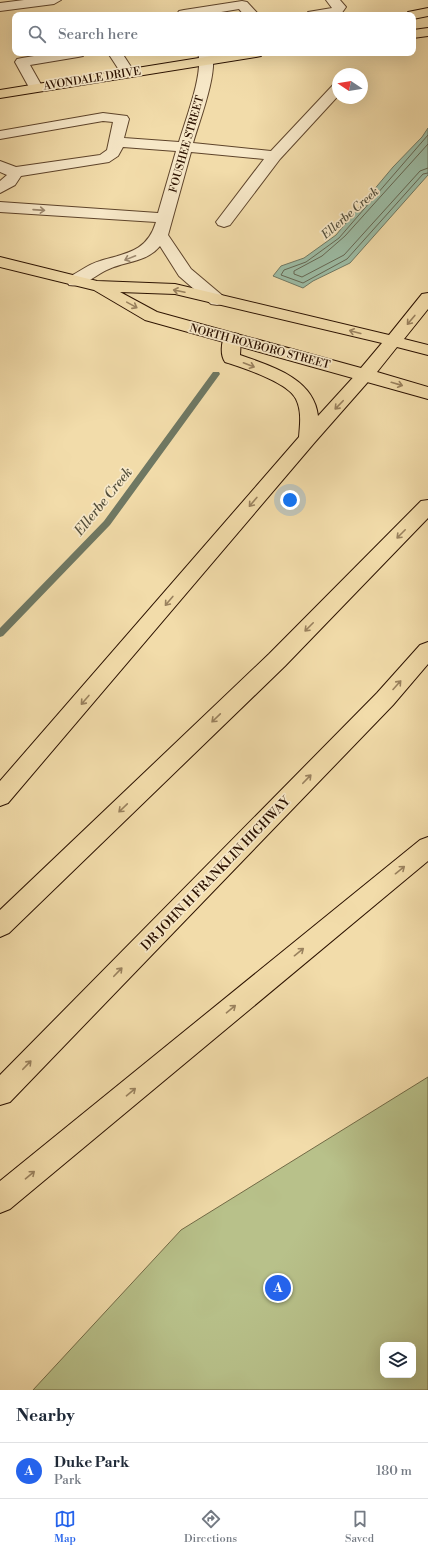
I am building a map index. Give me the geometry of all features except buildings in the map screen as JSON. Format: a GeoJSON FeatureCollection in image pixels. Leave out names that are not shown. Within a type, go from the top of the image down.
{"type":"FeatureCollection","features":[{"type":"Feature","properties":{"kind":"main road"},"geometry":{"type":"LineString","coordinates":[[416,14],[428,12]]}},
{"type":"Feature","properties":{"kind":"main road"},"geometry":{"type":"LineString","coordinates":[[416,34],[428,32]]}},
{"type":"Feature","properties":{"kind":"main road","name":"AVONDALE DRIVE"},"geometry":{"type":"LineString","coordinates":[[0,94],[128,73],[206,56]]}},
{"type":"Feature","properties":{"kind":"main road","name":"NORTH ROXBORO STREET"},"geometry":{"type":"LineString","coordinates":[[0,262],[97,286],[175,289],[428,350]]}},
{"type":"Feature","properties":{"kind":"main road","name":"NORTH ROXBORO STREET"},"geometry":{"type":"LineString","coordinates":[[97,286],[151,316],[428,393]]}},
{"type":"Feature","properties":{"kind":"main road"},"geometry":{"type":"LineString","coordinates":[[0,797],[308,438],[365,376],[428,298]]}},
{"type":"Feature","properties":{"kind":"main road"},"geometry":{"type":"LineString","coordinates":[[232,338],[231,358],[266,371],[298,389],[303,395],[309,418],[308,438]]}},
{"type":"Feature","properties":{"kind":"main road"},"geometry":{"type":"LineString","coordinates":[[0,926],[277,660],[428,506]]}},
{"type":"Feature","properties":{"kind":"main road","name":"DR JOHN H FRANKLIN HIGHWAY"},"geometry":{"type":"LineString","coordinates":[[0,1093],[385,699],[428,650]]}},
{"type":"Feature","properties":{"kind":"main road"},"geometry":{"type":"LineString","coordinates":[[0,1199],[428,847]]}},
{"type":"Feature","properties":{"kind":"street"},"geometry":{"type":"LineString","coordinates":[[0,7],[54,0]]}},
{"type":"Feature","properties":{"kind":"street"},"geometry":{"type":"LineString","coordinates":[[330,12],[336,11],[339,7],[333,0]]}},
{"type":"Feature","properties":{"kind":"street"},"geometry":{"type":"LineString","coordinates":[[182,11],[242,5],[249,12]]}},
{"type":"Feature","properties":{"kind":"street"},"geometry":{"type":"LineString","coordinates":[[36,88],[22,62],[40,56]]}},
{"type":"Feature","properties":{"kind":"street"},"geometry":{"type":"LineString","coordinates":[[117,56],[128,73]]}},
{"type":"Feature","properties":{"kind":"street","name":"FOUSHEE STREET"},"geometry":{"type":"LineString","coordinates":[[75,281],[104,265],[125,260],[143,252],[151,246],[160,235],[202,87],[206,56]]}},
{"type":"Feature","properties":{"kind":"street"},"geometry":{"type":"LineString","coordinates":[[224,222],[275,156],[332,94]]}},
{"type":"Feature","properties":{"kind":"street"},"geometry":{"type":"LineString","coordinates":[[0,135],[109,118],[122,119],[117,133],[118,142],[114,152],[104,159],[16,172],[9,171],[0,166]]}},
{"type":"Feature","properties":{"kind":"street"},"geometry":{"type":"LineString","coordinates":[[118,142],[275,156]]}},
{"type":"Feature","properties":{"kind":"street"},"geometry":{"type":"LineString","coordinates":[[0,188],[10,182],[16,172]]}},
{"type":"Feature","properties":{"kind":"street"},"geometry":{"type":"LineString","coordinates":[[0,207],[165,218]]}},
{"type":"Feature","properties":{"kind":"street"},"geometry":{"type":"LineString","coordinates":[[160,235],[171,249],[185,272],[217,300]]}},
{"type":"Feature","properties":{"kind":"green space"},"geometry":{"type":"Polygon","coordinates":[[[428,1077],[428,1390],[33,1390],[181,1230],[428,1077]]]}},
{"type":"Feature","properties":{"kind":"water"},"geometry":{"type":"Polygon","coordinates":[[[428,128],[428,175],[350,263],[313,281],[303,288],[273,276],[281,266],[304,258],[336,235],[393,167],[422,137],[428,128]]]}},
{"type":"Feature","properties":{"kind":"waterway","name":"Ellerbe Creek"},"geometry":{"type":"LineString","coordinates":[[0,634],[107,523],[216,374]]}},
{"type":"Feature","properties":{"kind":"place","name":"Duke Park"},"geometry":{"type":"Point","coordinates":[278,1288]}}]}
